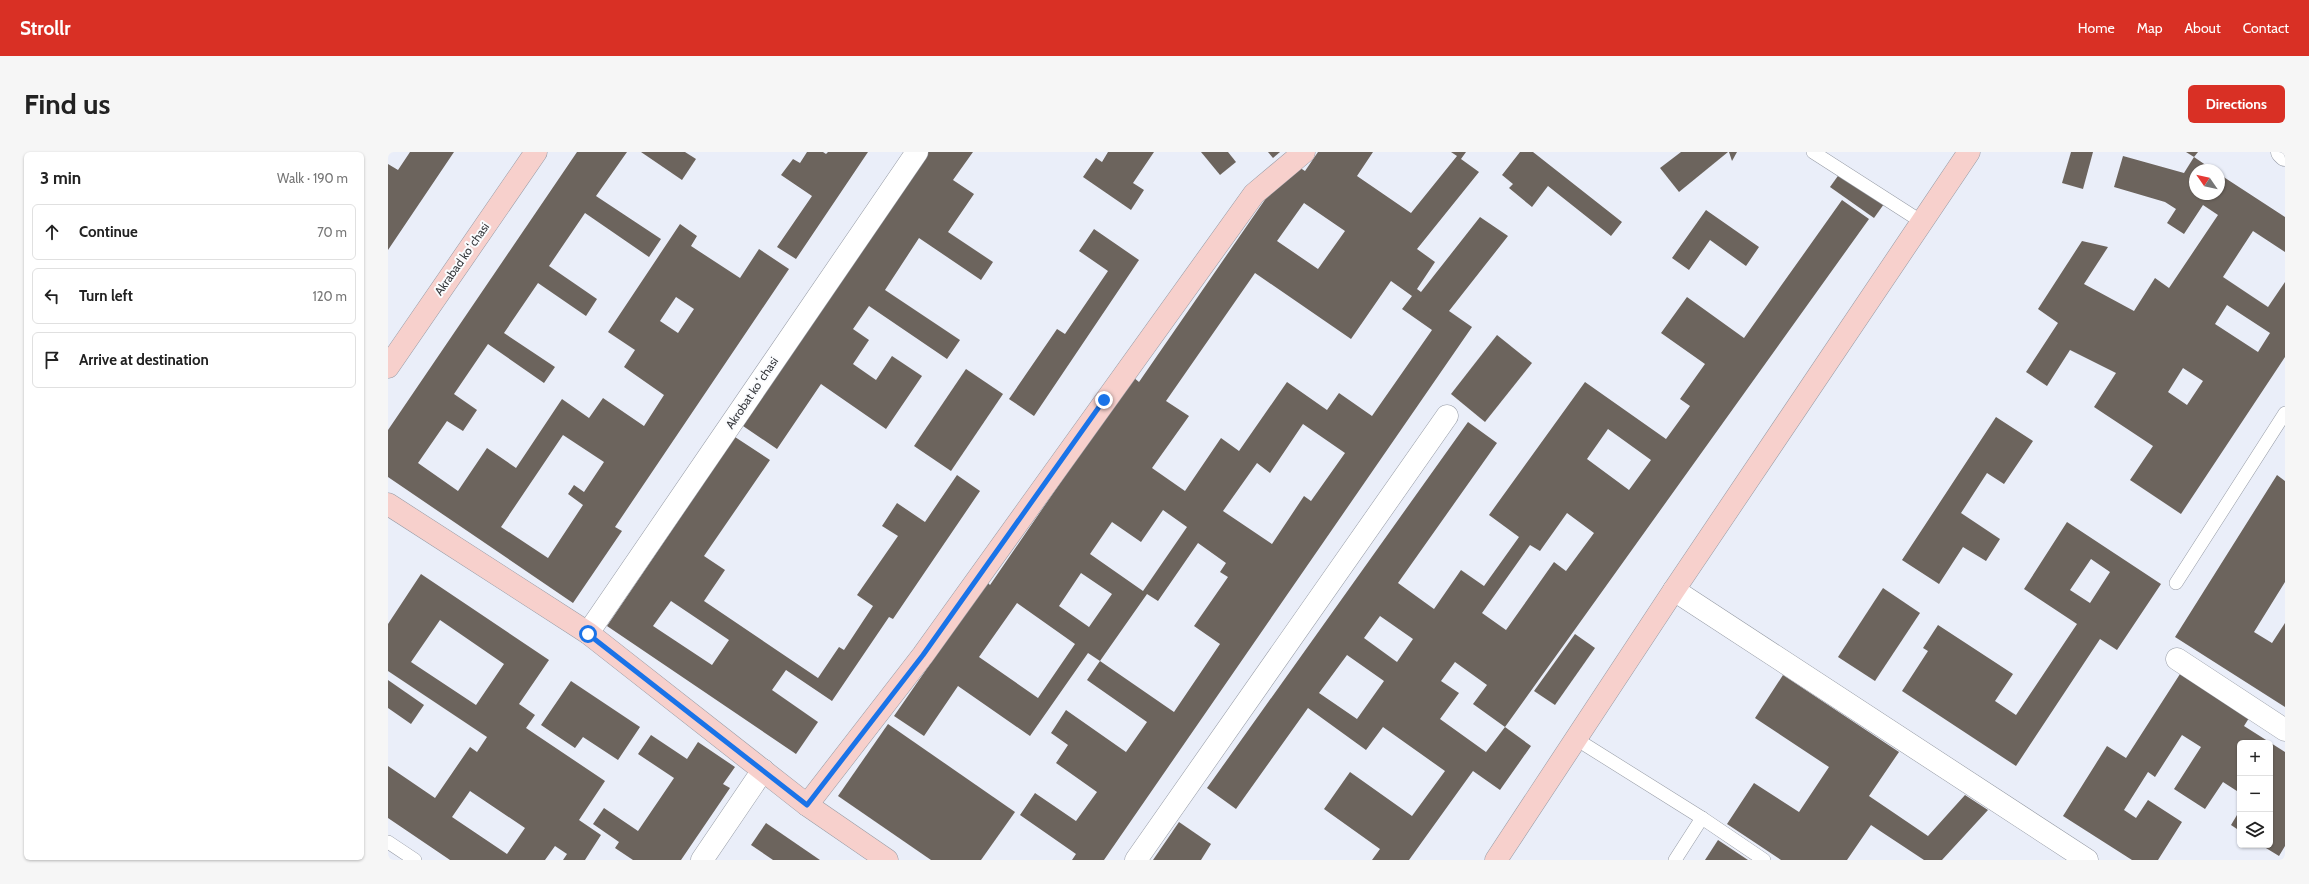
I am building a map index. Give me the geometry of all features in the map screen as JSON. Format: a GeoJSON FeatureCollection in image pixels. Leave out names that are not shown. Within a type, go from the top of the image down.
{"type":"FeatureCollection","features":[{"type":"Feature","properties":{"kind":"street","name":"Akrabad koʻchasi"},"geometry":{"type":"LineString","coordinates":[[388,367],[536,152]]}},
{"type":"Feature","properties":{"kind":"street","name":"Akrobat koʻchasi"},"geometry":{"type":"LineString","coordinates":[[588,634],[917,152]]}},
{"type":"Feature","properties":{"kind":"street"},"geometry":{"type":"LineString","coordinates":[[807,805],[923,655],[1254,194],[1304,152]]}},
{"type":"Feature","properties":{"kind":"street"},"geometry":{"type":"LineString","coordinates":[[1496,860],[1674,590],[1969,152]]}},
{"type":"Feature","properties":{"kind":"street"},"geometry":{"type":"LineString","coordinates":[[2282,152],[2285,155]]}},
{"type":"Feature","properties":{"kind":"street"},"geometry":{"type":"LineString","coordinates":[[1136,860],[1447,416]]}},
{"type":"Feature","properties":{"kind":"street"},"geometry":{"type":"LineString","coordinates":[[388,504],[588,634],[807,805],[887,860]]}},
{"type":"Feature","properties":{"kind":"street"},"geometry":{"type":"LineString","coordinates":[[1674,590],[2087,860]]}},
{"type":"Feature","properties":{"kind":"street"},"geometry":{"type":"LineString","coordinates":[[2177,659],[2285,730]]}},
{"type":"Feature","properties":{"kind":"street"},"geometry":{"type":"LineString","coordinates":[[702,860],[763,770]]}},
{"type":"Feature","properties":{"kind":"lane"},"geometry":{"type":"LineString","coordinates":[[1813,152],[1922,222]]}},
{"type":"Feature","properties":{"kind":"lane"},"geometry":{"type":"LineString","coordinates":[[2176,583],[2285,413]]}},
{"type":"Feature","properties":{"kind":"lane"},"geometry":{"type":"LineString","coordinates":[[1576,739],[1702,818],[1764,860]]}},
{"type":"Feature","properties":{"kind":"lane"},"geometry":{"type":"LineString","coordinates":[[1675,860],[1702,818]]}},
{"type":"Feature","properties":{"kind":"lane"},"geometry":{"type":"LineString","coordinates":[[388,842],[415,860]]}},
{"type":"Feature","properties":{"kind":"building"},"geometry":{"type":"Polygon","coordinates":[[[410,152],[454,152],[388,250],[388,164],[398,170],[410,152]]]}},
{"type":"Feature","properties":{"kind":"building"},"geometry":{"type":"Polygon","coordinates":[[[577,152],[627,152],[596,196],[661,239],[649,257],[585,213],[549,266],[597,299],[586,316],[538,283],[504,333],[555,367],[544,383],[488,344],[454,394],[477,410],[463,431],[447,421],[418,463],[458,491],[487,448],[516,468],[562,399],[589,418],[603,398],[644,426],[664,395],[624,367],[635,350],[608,332],[680,224],[697,236],[691,246],[740,278],[759,249],[789,269],[615,527],[622,531],[573,603],[388,477],[388,430],[577,152]],[[676,297],[660,321],[678,333],[694,309],[676,297]],[[563,435],[501,527],[548,558],[583,505],[568,494],[574,485],[584,492],[604,462],[563,435]]]}},
{"type":"Feature","properties":{"kind":"building"},"geometry":{"type":"Polygon","coordinates":[[[641,152],[685,152],[696,159],[682,180],[641,152]]]}},
{"type":"Feature","properties":{"kind":"building"},"geometry":{"type":"Polygon","coordinates":[[[807,152],[823,152],[826,154],[828,152],[868,152],[796,259],[777,247],[812,196],[781,175],[793,159],[800,163],[807,152]]]}},
{"type":"Feature","properties":{"kind":"building"},"geometry":{"type":"Polygon","coordinates":[[[928,152],[973,152],[953,180],[974,194],[948,232],[993,262],[981,280],[919,238],[885,290],[960,340],[947,359],[869,306],[853,329],[869,340],[853,364],[876,380],[892,356],[922,376],[886,429],[821,384],[777,449],[743,426],[928,152]]]}},
{"type":"Feature","properties":{"kind":"building"},"geometry":{"type":"Polygon","coordinates":[[[1108,152],[1154,152],[1133,183],[1144,190],[1131,210],[1083,177],[1096,158],[1102,162],[1108,152]]]}},
{"type":"Feature","properties":{"kind":"building"},"geometry":{"type":"Polygon","coordinates":[[[1201,152],[1228,152],[1236,162],[1220,175],[1201,152]]]}},
{"type":"Feature","properties":{"kind":"building"},"geometry":{"type":"Polygon","coordinates":[[[1268,152],[1280,152],[1273,158],[1268,152]]]}},
{"type":"Feature","properties":{"kind":"building"},"geometry":{"type":"Polygon","coordinates":[[[1318,152],[1373,152],[1357,176],[1411,213],[1457,156],[1451,152],[1466,152],[1461,159],[1479,172],[1417,249],[1435,262],[1417,289],[1421,292],[1480,217],[1508,236],[1449,311],[1472,327],[1104,860],[1072,860],[1076,854],[1020,815],[1035,793],[1076,821],[1097,792],[1056,763],[1068,745],[1051,733],[1066,710],[1126,752],[1147,722],[1087,680],[1100,661],[1088,653],[1030,736],[958,686],[924,736],[894,716],[987,582],[990,585],[1133,377],[1139,382],[1291,162],[1305,171],[1318,152]],[[1304,203],[1277,241],[1318,269],[1345,231],[1304,203]],[[1255,273],[1166,401],[1189,416],[1152,468],[1185,491],[1221,438],[1239,451],[1287,382],[1327,410],[1339,393],[1372,416],[1432,330],[1402,309],[1412,296],[1391,281],[1351,339],[1255,273]],[[1303,424],[1270,473],[1257,463],[1223,511],[1272,544],[1304,496],[1311,501],[1345,453],[1303,424]],[[1163,510],[1141,542],[1112,522],[1090,554],[1143,591],[1187,527],[1163,510]],[[1198,543],[1158,601],[1147,594],[1100,661],[1174,712],[1220,644],[1194,626],[1228,577],[1220,572],[1226,563],[1198,543]],[[1081,573],[1059,606],[1089,627],[1112,594],[1081,573]],[[1017,603],[979,657],[1038,698],[1075,644],[1017,603]]]}},
{"type":"Feature","properties":{"kind":"building"},"geometry":{"type":"Polygon","coordinates":[[[1520,152],[1533,152],[1622,222],[1611,236],[1548,186],[1532,207],[1509,188],[1513,184],[1502,175],[1520,152]]]}},
{"type":"Feature","properties":{"kind":"building"},"geometry":{"type":"Polygon","coordinates":[[[1681,152],[1728,152],[1679,192],[1660,168],[1681,152]]]}},
{"type":"Feature","properties":{"kind":"building"},"geometry":{"type":"Polygon","coordinates":[[[1729,152],[1737,152],[1732,161],[1729,152]]]}},
{"type":"Feature","properties":{"kind":"building"},"geometry":{"type":"Polygon","coordinates":[[[2071,152],[2093,152],[2083,189],[2062,183],[2071,152]]]}},
{"type":"Feature","properties":{"kind":"building"},"geometry":{"type":"Polygon","coordinates":[[[2186,152],[2198,152],[2194,157],[2186,152]]]}},
{"type":"Feature","properties":{"kind":"building"},"geometry":{"type":"Polygon","coordinates":[[[2123,156],[2184,173],[2189,165],[2189,200],[2225,200],[2225,178],[2285,217],[2285,252],[2253,231],[2223,277],[2268,307],[2285,282],[2285,357],[2181,514],[2130,480],[2153,446],[2094,407],[2116,373],[2070,350],[2047,386],[2026,372],[2058,323],[2038,309],[2082,241],[2108,247],[2084,284],[2134,311],[2155,278],[2169,288],[2218,215],[2203,205],[2184,234],[2167,223],[2176,209],[2165,202],[2114,187],[2123,156]],[[2227,305],[2215,324],[2258,352],[2270,333],[2227,305]],[[2183,368],[2168,392],[2187,405],[2203,381],[2183,368]]]}},
{"type":"Feature","properties":{"kind":"building"},"geometry":{"type":"Polygon","coordinates":[[[2194,157],[2204,164],[2190,164],[2194,157]]]}},
{"type":"Feature","properties":{"kind":"building"},"geometry":{"type":"Polygon","coordinates":[[[1840,173],[1884,204],[1874,218],[1830,187],[1840,173]]]}},
{"type":"Feature","properties":{"kind":"building"},"geometry":{"type":"Polygon","coordinates":[[[1842,200],[1869,219],[1505,727],[1531,746],[1500,790],[1473,771],[1409,860],[1372,860],[1380,849],[1324,809],[1350,772],[1412,816],[1445,771],[1383,727],[1366,750],[1308,708],[1236,809],[1207,788],[1468,422],[1497,443],[1398,583],[1434,609],[1461,570],[1484,586],[1519,537],[1489,515],[1585,382],[1666,439],[1690,406],[1680,399],[1705,364],[1661,333],[1687,297],[1744,338],[1842,200]],[[1608,429],[1587,459],[1629,490],[1651,460],[1608,429]],[[1567,513],[1540,551],[1530,545],[1482,613],[1506,630],[1554,562],[1566,571],[1594,533],[1567,513]],[[1380,616],[1364,638],[1397,662],[1413,639],[1380,616]],[[1347,655],[1319,693],[1357,719],[1384,681],[1347,655]],[[1455,662],[1441,681],[1459,693],[1440,719],[1486,752],[1505,727],[1473,704],[1487,685],[1455,662]]]}},
{"type":"Feature","properties":{"kind":"building"},"geometry":{"type":"Polygon","coordinates":[[[1706,210],[1759,247],[1746,266],[1710,240],[1689,270],[1672,258],[1706,210]]]}},
{"type":"Feature","properties":{"kind":"building"},"geometry":{"type":"Polygon","coordinates":[[[1094,229],[1139,260],[1034,416],[1009,399],[1057,329],[1065,334],[1108,271],[1079,251],[1094,229]]]}},
{"type":"Feature","properties":{"kind":"building"},"geometry":{"type":"Polygon","coordinates":[[[1497,335],[1532,363],[1485,422],[1451,394],[1497,335]]]}},
{"type":"Feature","properties":{"kind":"building"},"geometry":{"type":"Polygon","coordinates":[[[966,369],[1003,394],[951,471],[914,446],[966,369]]]}},
{"type":"Feature","properties":{"kind":"building"},"geometry":{"type":"Polygon","coordinates":[[[1996,417],[2033,441],[2004,484],[1987,473],[1961,513],[2000,539],[1986,561],[1963,547],[1939,584],[1902,560],[1996,417]]]}},
{"type":"Feature","properties":{"kind":"building"},"geometry":{"type":"Polygon","coordinates":[[[735,437],[770,460],[704,556],[725,570],[704,601],[818,678],[839,647],[844,650],[873,606],[857,595],[898,536],[882,526],[897,503],[925,522],[957,475],[980,491],[893,619],[889,617],[832,701],[786,670],[772,690],[818,722],[796,754],[607,626],[735,437]],[[671,601],[653,626],[712,665],[729,640],[671,601]]]}},
{"type":"Feature","properties":{"kind":"building"},"geometry":{"type":"Polygon","coordinates":[[[2277,475],[2285,481],[2285,582],[2254,632],[2272,643],[2285,623],[2285,707],[2175,637],[2277,475]]]}},
{"type":"Feature","properties":{"kind":"building"},"geometry":{"type":"Polygon","coordinates":[[[2067,522],[2161,584],[2117,650],[2100,639],[2016,766],[1902,691],[1928,651],[1923,648],[1938,625],[2013,674],[1995,701],[2016,715],[2077,624],[2024,589],[2067,522]],[[2091,559],[2070,590],[2090,603],[2110,572],[2091,559]]]}},
{"type":"Feature","properties":{"kind":"building"},"geometry":{"type":"Polygon","coordinates":[[[421,574],[549,660],[519,704],[535,715],[526,728],[605,781],[579,820],[601,835],[585,860],[563,860],[567,854],[555,846],[545,860],[450,860],[388,818],[388,766],[435,798],[470,747],[477,752],[487,737],[388,671],[388,624],[421,574]],[[440,620],[411,662],[476,705],[504,664],[440,620]],[[470,791],[452,817],[507,854],[525,828],[470,791]]]}},
{"type":"Feature","properties":{"kind":"building"},"geometry":{"type":"Polygon","coordinates":[[[1883,588],[1920,613],[1875,681],[1838,657],[1883,588]]]}},
{"type":"Feature","properties":{"kind":"building"},"geometry":{"type":"Polygon","coordinates":[[[1575,634],[1595,648],[1555,705],[1534,691],[1575,634]]]}},
{"type":"Feature","properties":{"kind":"building"},"geometry":{"type":"Polygon","coordinates":[[[2180,674],[2249,718],[2244,726],[2266,740],[2237,740],[2237,791],[2223,782],[2205,809],[2174,789],[2201,747],[2182,735],[2155,777],[2148,772],[2124,810],[2136,818],[2148,800],[2182,822],[2158,860],[2132,860],[2063,816],[2107,746],[2126,758],[2180,674]]]}},
{"type":"Feature","properties":{"kind":"building"},"geometry":{"type":"Polygon","coordinates":[[[1783,675],[1899,752],[1869,796],[1928,836],[1965,795],[1988,810],[1942,860],[1924,860],[1871,825],[1847,860],[1781,860],[1727,824],[1754,783],[1799,812],[1829,767],[1755,718],[1783,675]]]}},
{"type":"Feature","properties":{"kind":"building"},"geometry":{"type":"Polygon","coordinates":[[[388,680],[424,705],[411,724],[388,708],[388,680]]]}},
{"type":"Feature","properties":{"kind":"building"},"geometry":{"type":"Polygon","coordinates":[[[571,681],[640,727],[618,760],[583,737],[575,748],[541,725],[571,681]]]}},
{"type":"Feature","properties":{"kind":"building"},"geometry":{"type":"Polygon","coordinates":[[[888,724],[1015,812],[981,860],[931,860],[838,796],[888,724]]]}},
{"type":"Feature","properties":{"kind":"building"},"geometry":{"type":"Polygon","coordinates":[[[651,735],[687,759],[698,742],[735,767],[723,784],[730,788],[681,860],[633,860],[615,848],[619,842],[593,824],[604,808],[638,831],[674,778],[638,754],[651,735]]]}},
{"type":"Feature","properties":{"kind":"building"},"geometry":{"type":"Polygon","coordinates":[[[2273,744],[2285,752],[2285,846],[2279,856],[2266,848],[2273,848],[2273,744]]]}},
{"type":"Feature","properties":{"kind":"building"},"geometry":{"type":"Polygon","coordinates":[[[2237,815],[2237,829],[2231,825],[2237,815]]]}},
{"type":"Feature","properties":{"kind":"building"},"geometry":{"type":"Polygon","coordinates":[[[1179,822],[1211,844],[1201,860],[1153,860],[1179,822]]]}},
{"type":"Feature","properties":{"kind":"building"},"geometry":{"type":"Polygon","coordinates":[[[766,823],[820,860],[773,860],[751,845],[766,823]]]}},
{"type":"Feature","properties":{"kind":"building"},"geometry":{"type":"Polygon","coordinates":[[[1718,840],[1748,860],[1705,860],[1718,840]]]}},
{"type":"Feature","properties":{"kind":"route"},"geometry":{"type":"LineString","coordinates":[[588,634],[807,805],[923,655],[1104,400]]}}]}
